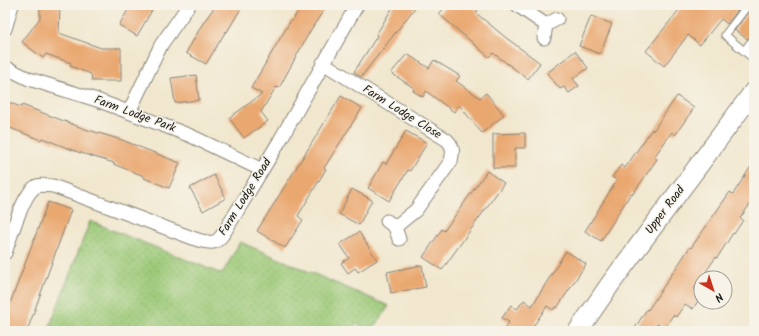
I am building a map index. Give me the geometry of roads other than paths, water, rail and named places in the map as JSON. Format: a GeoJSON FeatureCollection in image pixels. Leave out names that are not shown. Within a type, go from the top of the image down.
{"type":"FeatureCollection","features":[{"type":"Feature","properties":{"kind":"main road","name":"Upper Road"},"geometry":{"type":"LineString","coordinates":[[578,331],[611,283],[754,91]]}},
{"type":"Feature","properties":{"kind":"street"},"geometry":{"type":"LineString","coordinates":[[5,29],[12,5]]}},
{"type":"Feature","properties":{"kind":"street"},"geometry":{"type":"LineString","coordinates":[[129,112],[162,45],[189,5]]}},
{"type":"Feature","properties":{"kind":"street","name":"Farm Lodge Road"},"geometry":{"type":"LineString","coordinates":[[5,253],[27,196],[37,186],[44,185],[53,186],[198,240],[210,243],[216,242],[223,235],[262,170],[357,5]]}},
{"type":"Feature","properties":{"kind":"street"},"geometry":{"type":"LineString","coordinates":[[518,5],[552,22],[544,38]]}},
{"type":"Feature","properties":{"kind":"street","name":"Farm Lodge Close"},"geometry":{"type":"LineString","coordinates":[[323,63],[447,140],[451,144],[453,152],[452,161],[416,210],[394,229]]}},
{"type":"Feature","properties":{"kind":"street","name":"Farm Lodge Park"},"geometry":{"type":"LineString","coordinates":[[5,66],[29,79],[97,100],[191,136],[262,170]]}},
{"type":"Feature","properties":{"kind":"lane"},"geometry":{"type":"LineString","coordinates":[[748,5],[725,35],[754,59]]}},
{"type":"Feature","properties":{"kind":"lane"},"geometry":{"type":"LineString","coordinates":[[744,51],[751,42]]}}]}
